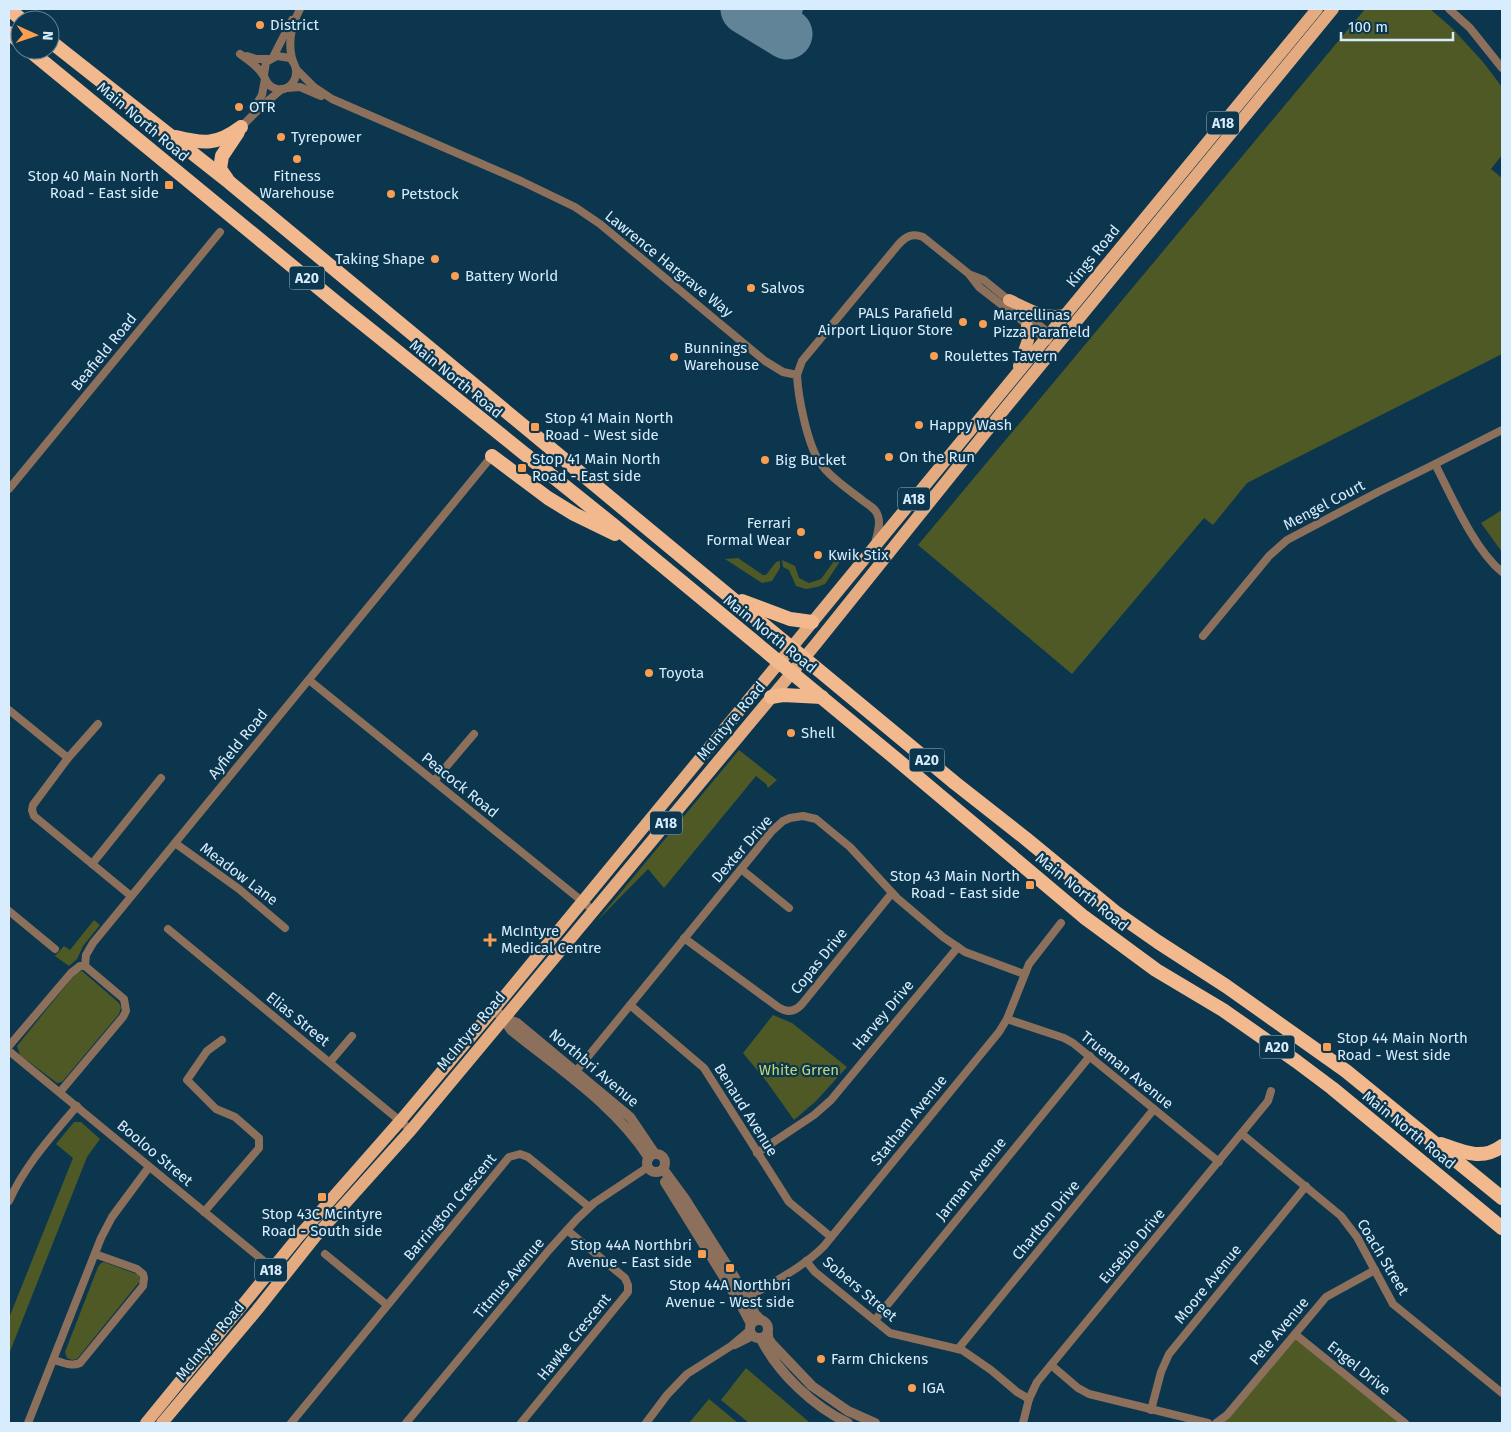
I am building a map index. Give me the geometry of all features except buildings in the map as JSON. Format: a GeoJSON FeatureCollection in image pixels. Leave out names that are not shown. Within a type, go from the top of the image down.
{"type":"FeatureCollection","features":[{"type":"Feature","properties":{"kind":"highway","name":"Main North Road"},"geometry":{"type":"LineString","coordinates":[[60,50],[229,182],[732,597],[955,784],[1025,838],[1115,912],[1304,1040],[1502,1198]]}},
{"type":"Feature","properties":{"kind":"highway","name":"Main North Road"},"geometry":{"type":"LineString","coordinates":[[41,60],[822,697],[1084,917],[1156,970],[1224,1010],[1296,1061],[1332,1088],[1502,1228]]}},
{"type":"Feature","properties":{"kind":"highway"},"geometry":{"type":"LineString","coordinates":[[171,135],[206,143],[214,142],[227,137],[242,126]]}},
{"type":"Feature","properties":{"kind":"highway"},"geometry":{"type":"LineString","coordinates":[[229,182],[220,169],[222,156],[242,126]]}},
{"type":"Feature","properties":{"kind":"highway"},"geometry":{"type":"LineString","coordinates":[[492,456],[548,498],[574,514],[638,546]]}},
{"type":"Feature","properties":{"kind":"highway"},"geometry":{"type":"LineString","coordinates":[[732,597],[790,619],[812,622]]}},
{"type":"Feature","properties":{"kind":"highway"},"geometry":{"type":"LineString","coordinates":[[772,698],[783,695],[822,697]]}},
{"type":"Feature","properties":{"kind":"highway"},"geometry":{"type":"LineString","coordinates":[[1434,1142],[1474,1155],[1492,1152],[1502,1146]]}},
{"type":"Feature","properties":{"kind":"main road","name":"Kings Road"},"geometry":{"type":"LineString","coordinates":[[779,662],[1013,379],[1051,340],[1066,315],[1318,9]]}},
{"type":"Feature","properties":{"kind":"main road","name":"Kings Road"},"geometry":{"type":"LineString","coordinates":[[804,658],[1051,340],[1333,9]]}},
{"type":"Feature","properties":{"kind":"main road"},"geometry":{"type":"LineString","coordinates":[[1009,300],[1041,315],[1053,317],[1066,315]]}},
{"type":"Feature","properties":{"kind":"main road"},"geometry":{"type":"LineString","coordinates":[[1013,379],[1028,340],[1028,326]]}},
{"type":"Feature","properties":{"kind":"main road","name":"McIntyre Road"},"geometry":{"type":"LineString","coordinates":[[146,1423],[273,1268],[401,1120],[594,910],[804,658]]}},
{"type":"Feature","properties":{"kind":"main road","name":"McIntyre Road"},"geometry":{"type":"LineString","coordinates":[[162,1423],[315,1237],[411,1130],[582,901],[779,662]]}},
{"type":"Feature","properties":{"kind":"main road"},"geometry":{"type":"LineString","coordinates":[[679,783],[687,788],[711,770]]}},
{"type":"Feature","properties":{"kind":"street"},"geometry":{"type":"LineString","coordinates":[[1449,9],[1470,28],[1502,68]]}},
{"type":"Feature","properties":{"kind":"street"},"geometry":{"type":"LineString","coordinates":[[242,126],[262,95],[264,66],[271,58],[289,24],[298,12]]}},
{"type":"Feature","properties":{"kind":"street"},"geometry":{"type":"LineString","coordinates":[[242,126],[264,104],[296,79],[297,70],[291,55],[290,39],[298,12]]}},
{"type":"Feature","properties":{"kind":"street"},"geometry":{"type":"LineString","coordinates":[[284,89],[270,86],[252,63],[240,54],[256,59],[286,56],[293,62]]}},
{"type":"Feature","properties":{"kind":"street","name":"Lawrence Hargrave Way"},"geometry":{"type":"LineString","coordinates":[[297,70],[314,87],[332,99],[575,207],[600,224],[765,361],[783,372],[797,375]]}},
{"type":"Feature","properties":{"kind":"street","name":"Lawrence Hargrave Way"},"geometry":{"type":"LineString","coordinates":[[284,89],[300,88],[332,99]]}},
{"type":"Feature","properties":{"kind":"street","name":"Beafield Road"},"geometry":{"type":"LineString","coordinates":[[9,490],[220,232]]}},
{"type":"Feature","properties":{"kind":"street"},"geometry":{"type":"LineString","coordinates":[[874,547],[879,517],[874,508],[852,492],[819,462],[812,446],[804,415],[797,387],[797,375],[802,361],[906,237],[915,234],[923,237],[969,274],[979,287],[1028,326],[1051,340]]}},
{"type":"Feature","properties":{"kind":"street"},"geometry":{"type":"LineString","coordinates":[[969,274],[984,280],[1009,300],[1051,340]]}},
{"type":"Feature","properties":{"kind":"street","name":"Mengel Court"},"geometry":{"type":"LineString","coordinates":[[1203,636],[1269,556],[1286,540],[1369,496],[1502,430]]}},
{"type":"Feature","properties":{"kind":"street","name":"Ayfield Road"},"geometry":{"type":"LineString","coordinates":[[85,966],[86,955],[89,949],[131,896],[492,456]]}},
{"type":"Feature","properties":{"kind":"street"},"geometry":{"type":"LineString","coordinates":[[1435,464],[1479,545],[1489,560],[1502,572]]}},
{"type":"Feature","properties":{"kind":"street","name":"Peacock Road"},"geometry":{"type":"LineString","coordinates":[[309,680],[594,910]]}},
{"type":"Feature","properties":{"kind":"street"},"geometry":{"type":"LineString","coordinates":[[9,710],[68,758]]}},
{"type":"Feature","properties":{"kind":"street"},"geometry":{"type":"LineString","coordinates":[[98,724],[68,758],[33,805],[32,810],[34,816],[131,896]]}},
{"type":"Feature","properties":{"kind":"street"},"geometry":{"type":"LineString","coordinates":[[434,782],[474,734]]}},
{"type":"Feature","properties":{"kind":"street"},"geometry":{"type":"LineString","coordinates":[[92,864],[161,778]]}},
{"type":"Feature","properties":{"kind":"street","name":"Dexter Drive"},"geometry":{"type":"LineString","coordinates":[[573,1074],[777,826],[790,818],[804,816],[816,819],[826,826],[860,858],[892,893],[943,937],[965,952],[1024,974]]}},
{"type":"Feature","properties":{"kind":"street","name":"Meadow Lane"},"geometry":{"type":"LineString","coordinates":[[175,843],[239,889],[286,928]]}},
{"type":"Feature","properties":{"kind":"street"},"geometry":{"type":"LineString","coordinates":[[741,869],[788,908]]}},
{"type":"Feature","properties":{"kind":"street","name":"Copas Drive"},"geometry":{"type":"LineString","coordinates":[[684,938],[778,1007],[783,1010],[795,1010],[802,1004],[892,893]]}},
{"type":"Feature","properties":{"kind":"street"},"geometry":{"type":"LineString","coordinates":[[9,912],[55,949]]}},
{"type":"Feature","properties":{"kind":"street","name":"Statham Avenue"},"geometry":{"type":"LineString","coordinates":[[744,1300],[815,1255],[831,1237],[999,1032],[1007,1019],[1029,964],[1061,923]]}},
{"type":"Feature","properties":{"kind":"street","name":"Elias Street"},"geometry":{"type":"LineString","coordinates":[[168,929],[411,1130]]}},
{"type":"Feature","properties":{"kind":"street","name":"Harvey Drive"},"geometry":{"type":"LineString","coordinates":[[757,1153],[804,1122],[831,1100],[958,947]]}},
{"type":"Feature","properties":{"kind":"street"},"geometry":{"type":"LineString","coordinates":[[9,1046],[71,973],[80,966],[85,966],[124,999],[126,1011],[123,1018],[60,1092]]}},
{"type":"Feature","properties":{"kind":"street","name":"Benaud Avenue"},"geometry":{"type":"LineString","coordinates":[[630,1005],[690,1054],[704,1068],[789,1202],[831,1237]]}},
{"type":"Feature","properties":{"kind":"street","name":"Northbri Avenue"},"geometry":{"type":"LineString","coordinates":[[499,1013],[517,1023],[573,1074],[630,1117],[654,1164],[685,1199],[744,1300],[755,1314],[757,1330],[778,1364],[805,1393],[826,1410],[848,1423]]}},
{"type":"Feature","properties":{"kind":"street","name":"Trueman Avenue"},"geometry":{"type":"LineString","coordinates":[[1007,1019],[1064,1038],[1090,1056],[1219,1162]]}},
{"type":"Feature","properties":{"kind":"street"},"geometry":{"type":"LineString","coordinates":[[330,1062],[352,1036]]}},
{"type":"Feature","properties":{"kind":"street"},"geometry":{"type":"LineString","coordinates":[[204,1212],[258,1148],[259,1138],[235,1117],[216,1108],[187,1080],[207,1051],[222,1040]]}},
{"type":"Feature","properties":{"kind":"street","name":"Booloo Street"},"geometry":{"type":"LineString","coordinates":[[9,1051],[283,1277]]}},
{"type":"Feature","properties":{"kind":"street","name":"Jarman Avenue"},"geometry":{"type":"LineString","coordinates":[[875,1320],[1090,1056]]}},
{"type":"Feature","properties":{"kind":"street","name":"Eusebio Drive"},"geometry":{"type":"LineString","coordinates":[[1023,1423],[1029,1399],[1037,1382],[1242,1134],[1268,1101],[1271,1091]]}},
{"type":"Feature","properties":{"kind":"street"},"geometry":{"type":"LineString","coordinates":[[9,1201],[30,1163],[77,1106]]}},
{"type":"Feature","properties":{"kind":"street","name":"Charlton Drive"},"geometry":{"type":"LineString","coordinates":[[958,1349],[1154,1109]]}},
{"type":"Feature","properties":{"kind":"street","name":"Coach Street"},"geometry":{"type":"LineString","coordinates":[[1242,1134],[1341,1216],[1357,1237],[1393,1304],[1502,1393]]}},
{"type":"Feature","properties":{"kind":"street","name":"Barrington Crescent"},"geometry":{"type":"LineString","coordinates":[[291,1423],[513,1155],[520,1154],[528,1157],[588,1206]]}},
{"type":"Feature","properties":{"kind":"street","name":"Titmus Avenue"},"geometry":{"type":"LineString","coordinates":[[406,1423],[588,1206],[654,1164]]}},
{"type":"Feature","properties":{"kind":"street"},"geometry":{"type":"LineString","coordinates":[[28,1423],[95,1254],[112,1217],[150,1167]]}},
{"type":"Feature","properties":{"kind":"street","name":"Moore Avenue"},"geometry":{"type":"LineString","coordinates":[[1151,1410],[1161,1372],[1169,1354],[1306,1186]]}},
{"type":"Feature","properties":{"kind":"street","name":"Hawke Crescent"},"geometry":{"type":"LineString","coordinates":[[521,1423],[628,1292],[625,1278],[567,1230]]}},
{"type":"Feature","properties":{"kind":"street"},"geometry":{"type":"LineString","coordinates":[[54,1360],[70,1365],[80,1364],[143,1286],[144,1278],[140,1271],[95,1254]]}},
{"type":"Feature","properties":{"kind":"street"},"geometry":{"type":"LineString","coordinates":[[324,1254],[387,1305]]}},
{"type":"Feature","properties":{"kind":"street","name":"Sobers Street"},"geometry":{"type":"LineString","coordinates":[[806,1261],[816,1272],[890,1333],[958,1349],[970,1355],[1017,1392],[1029,1399]]}},
{"type":"Feature","properties":{"kind":"street","name":"Pele Avenue"},"geometry":{"type":"LineString","coordinates":[[1216,1423],[1227,1415],[1326,1297],[1375,1270]]}},
{"type":"Feature","properties":{"kind":"street"},"geometry":{"type":"LineString","coordinates":[[646,1423],[667,1395],[687,1374],[757,1330]]}},
{"type":"Feature","properties":{"kind":"street","name":"Northbri Avenue"},"geometry":{"type":"LineString","coordinates":[[757,1330],[768,1338],[812,1386],[848,1412],[875,1423]]}},
{"type":"Feature","properties":{"kind":"street","name":"Engel Drive"},"geometry":{"type":"LineString","coordinates":[[1295,1334],[1405,1423]]}},
{"type":"Feature","properties":{"kind":"street"},"geometry":{"type":"LineString","coordinates":[[1051,1366],[1078,1388],[1089,1394],[1208,1423]]}},
{"type":"Feature","properties":{"kind":"green space"},"geometry":{"type":"Polygon","coordinates":[[[1365,9],[1430,9],[1452,28],[1483,62],[1502,87],[1502,155],[1491,169],[1502,178],[1502,354],[1247,483],[1213,525],[1204,518],[1072,674],[918,545],[1365,9]]]}},
{"type":"Feature","properties":{"kind":"green space"},"geometry":{"type":"Polygon","coordinates":[[[1502,510],[1502,552],[1481,523],[1502,510]]]}},
{"type":"Feature","properties":{"kind":"green space"},"geometry":{"type":"Polygon","coordinates":[[[837,557],[841,560],[825,584],[806,589],[796,586],[789,570],[783,567],[782,560],[795,566],[799,578],[809,583],[821,579],[837,557]]]}},
{"type":"Feature","properties":{"kind":"green space"},"geometry":{"type":"Polygon","coordinates":[[[738,558],[763,575],[766,575],[776,562],[780,561],[780,568],[772,581],[762,583],[725,559],[738,558]]]}},
{"type":"Feature","properties":{"kind":"green space"},"geometry":{"type":"Polygon","coordinates":[[[739,750],[777,780],[768,788],[756,776],[664,888],[648,869],[596,922],[739,750]]]}},
{"type":"Feature","properties":{"kind":"green space"},"geometry":{"type":"Polygon","coordinates":[[[94,920],[100,925],[83,946],[77,959],[69,966],[55,956],[64,946],[70,950],[94,920]]]}},
{"type":"Feature","properties":{"kind":"green space"},"geometry":{"type":"Polygon","coordinates":[[[82,971],[119,1003],[121,1008],[119,1014],[62,1082],[57,1083],[20,1055],[17,1046],[76,973],[82,971]]]}},
{"type":"Feature","properties":{"kind":"green space","name":"White Grren"},"geometry":{"type":"Polygon","coordinates":[[[773,1015],[792,1023],[847,1067],[816,1101],[794,1120],[767,1082],[743,1053],[773,1015]]]}},
{"type":"Feature","properties":{"kind":"green space"},"geometry":{"type":"Polygon","coordinates":[[[74,1122],[81,1122],[100,1139],[87,1157],[9,1354],[9,1318],[73,1158],[56,1144],[74,1122]]]}},
{"type":"Feature","properties":{"kind":"green space"},"geometry":{"type":"Polygon","coordinates":[[[104,1262],[139,1275],[140,1281],[77,1359],[72,1360],[67,1358],[65,1352],[98,1267],[104,1262]]]}},
{"type":"Feature","properties":{"kind":"green space"},"geometry":{"type":"Polygon","coordinates":[[[1295,1334],[1405,1423],[1217,1423],[1295,1334]]]}},
{"type":"Feature","properties":{"kind":"green space"},"geometry":{"type":"Polygon","coordinates":[[[746,1368],[809,1422],[749,1423],[721,1400],[746,1368]]]}},
{"type":"Feature","properties":{"kind":"green space"},"geometry":{"type":"Polygon","coordinates":[[[709,1399],[738,1423],[689,1423],[709,1399]]]}},
{"type":"Feature","properties":{"kind":"taxiway"},"geometry":{"type":"LineString","coordinates":[[760,17],[778,18],[793,9]]}},
{"type":"Feature","properties":{"kind":"runway"},"geometry":{"type":"LineString","coordinates":[[746,9],[787,34]]}},
{"type":"Feature","properties":{"kind":"place","name":"District"},"geometry":{"type":"Point","coordinates":[260,25]}},
{"type":"Feature","properties":{"kind":"place","name":"OTR"},"geometry":{"type":"Point","coordinates":[239,107]}},
{"type":"Feature","properties":{"kind":"place","name":"Tyrepower"},"geometry":{"type":"Point","coordinates":[281,137]}},
{"type":"Feature","properties":{"kind":"place","name":"Fitness Warehouse"},"geometry":{"type":"Point","coordinates":[297,159]}},
{"type":"Feature","properties":{"kind":"place","name":"Stop 40 Main North Road - East side"},"geometry":{"type":"Point","coordinates":[169,185]}},
{"type":"Feature","properties":{"kind":"place","name":"Petstock"},"geometry":{"type":"Point","coordinates":[391,194]}},
{"type":"Feature","properties":{"kind":"place","name":"Taking Shape"},"geometry":{"type":"Point","coordinates":[435,259]}},
{"type":"Feature","properties":{"kind":"place","name":"Battery World"},"geometry":{"type":"Point","coordinates":[455,276]}},
{"type":"Feature","properties":{"kind":"place","name":"Salvos"},"geometry":{"type":"Point","coordinates":[751,288]}},
{"type":"Feature","properties":{"kind":"place","name":"PALS Parafield Airport Liquor Store"},"geometry":{"type":"Point","coordinates":[963,322]}},
{"type":"Feature","properties":{"kind":"place","name":"Marcellinas Pizza Parafield"},"geometry":{"type":"Point","coordinates":[983,324]}},
{"type":"Feature","properties":{"kind":"place","name":"Roulettes Tavern"},"geometry":{"type":"Point","coordinates":[934,356]}},
{"type":"Feature","properties":{"kind":"place","name":"Bunnings Warehouse"},"geometry":{"type":"Point","coordinates":[674,357]}},
{"type":"Feature","properties":{"kind":"place","name":"Happy Wash"},"geometry":{"type":"Point","coordinates":[919,425]}},
{"type":"Feature","properties":{"kind":"place","name":"Stop 41 Main North Road - West side"},"geometry":{"type":"Point","coordinates":[535,427]}},
{"type":"Feature","properties":{"kind":"place","name":"On the Run"},"geometry":{"type":"Point","coordinates":[889,457]}},
{"type":"Feature","properties":{"kind":"place","name":"Big Bucket"},"geometry":{"type":"Point","coordinates":[765,460]}},
{"type":"Feature","properties":{"kind":"place","name":"Stop 41 Main North Road - East side"},"geometry":{"type":"Point","coordinates":[522,468]}},
{"type":"Feature","properties":{"kind":"place","name":"Ferrari Formal Wear"},"geometry":{"type":"Point","coordinates":[801,532]}},
{"type":"Feature","properties":{"kind":"place","name":"Kwik Stix"},"geometry":{"type":"Point","coordinates":[818,555]}},
{"type":"Feature","properties":{"kind":"place","name":"Toyota"},"geometry":{"type":"Point","coordinates":[649,673]}},
{"type":"Feature","properties":{"kind":"place","name":"Shell"},"geometry":{"type":"Point","coordinates":[791,733]}},
{"type":"Feature","properties":{"kind":"place","name":"Stop 43 Main North Road - East side"},"geometry":{"type":"Point","coordinates":[1030,885]}},
{"type":"Feature","properties":{"kind":"place","name":"McIntyre Medical Centre"},"geometry":{"type":"Point","coordinates":[490,940]}},
{"type":"Feature","properties":{"kind":"place","name":"Stop 44 Main North Road - West side"},"geometry":{"type":"Point","coordinates":[1327,1047]}},
{"type":"Feature","properties":{"kind":"place","name":"Stop 43C Mcintyre Road - South side"},"geometry":{"type":"Point","coordinates":[322,1197]}},
{"type":"Feature","properties":{"kind":"place","name":"Stop 44A Northbri Avenue - East side"},"geometry":{"type":"Point","coordinates":[702,1254]}},
{"type":"Feature","properties":{"kind":"place","name":"Stop 44A Northbri Avenue - West side"},"geometry":{"type":"Point","coordinates":[730,1268]}},
{"type":"Feature","properties":{"kind":"place","name":"Farm Chickens"},"geometry":{"type":"Point","coordinates":[821,1359]}},
{"type":"Feature","properties":{"kind":"place","name":"IGA"},"geometry":{"type":"Point","coordinates":[912,1388]}}]}
